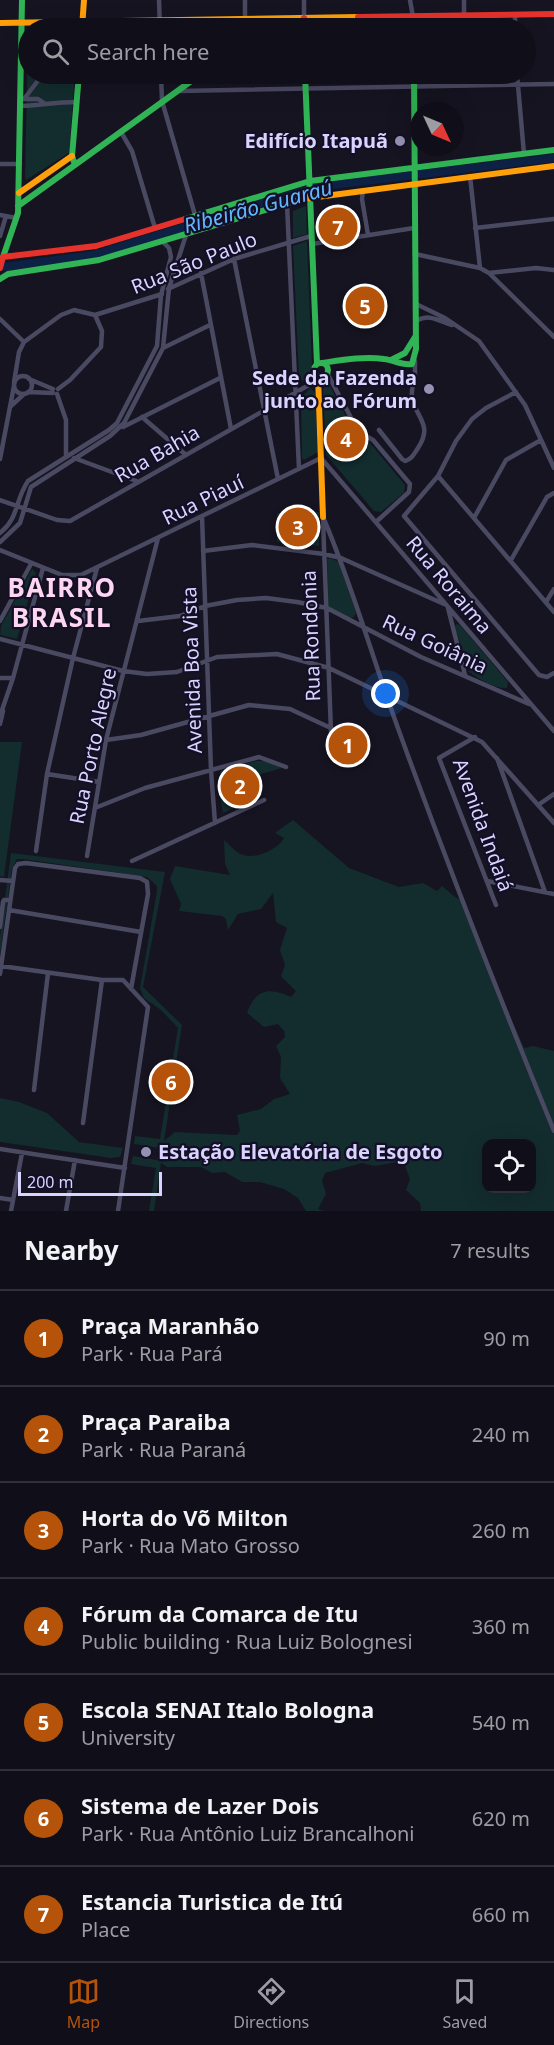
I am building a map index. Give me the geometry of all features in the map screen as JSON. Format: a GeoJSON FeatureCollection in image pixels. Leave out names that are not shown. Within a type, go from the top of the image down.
{"type":"FeatureCollection","features":[{"type":"Feature","properties":{"kind":"street"},"geometry":{"type":"LineString","coordinates":[[22,0],[22,18]]}},
{"type":"Feature","properties":{"kind":"street"},"geometry":{"type":"LineString","coordinates":[[83,18],[84,0]]}},
{"type":"Feature","properties":{"kind":"street"},"geometry":{"type":"LineString","coordinates":[[159,0],[159,18]]}},
{"type":"Feature","properties":{"kind":"street"},"geometry":{"type":"LineString","coordinates":[[245,0],[245,18]]}},
{"type":"Feature","properties":{"kind":"street"},"geometry":{"type":"LineString","coordinates":[[304,0],[304,18],[554,14]]}},
{"type":"Feature","properties":{"kind":"street"},"geometry":{"type":"LineString","coordinates":[[410,0],[412,17]]}},
{"type":"Feature","properties":{"kind":"street"},"geometry":{"type":"LineString","coordinates":[[464,0],[464,16]]}},
{"type":"Feature","properties":{"kind":"street"},"geometry":{"type":"LineString","coordinates":[[0,23],[18,23]]}},
{"type":"Feature","properties":{"kind":"street"},"geometry":{"type":"LineString","coordinates":[[1,265],[18,206],[22,84]]}},
{"type":"Feature","properties":{"kind":"street"},"geometry":{"type":"LineString","coordinates":[[22,101],[35,84]]}},
{"type":"Feature","properties":{"kind":"street"},"geometry":{"type":"LineString","coordinates":[[75,165],[72,156],[78,84]]}},
{"type":"Feature","properties":{"kind":"street"},"geometry":{"type":"LineString","coordinates":[[161,84],[162,101],[200,229]]}},
{"type":"Feature","properties":{"kind":"street"},"geometry":{"type":"LineString","coordinates":[[18,206],[187,84]]}},
{"type":"Feature","properties":{"kind":"street"},"geometry":{"type":"LineString","coordinates":[[306,84],[311,236],[320,363],[314,371],[323,375],[356,427],[373,440],[410,484],[409,492],[376,522]]}},
{"type":"Feature","properties":{"kind":"street"},"geometry":{"type":"LineString","coordinates":[[518,84],[524,154]]}},
{"type":"Feature","properties":{"kind":"street"},"geometry":{"type":"LineString","coordinates":[[177,91],[554,84]]}},
{"type":"Feature","properties":{"kind":"street"},"geometry":{"type":"LineString","coordinates":[[379,430],[405,461],[412,458],[425,433],[411,393],[414,377],[416,321],[414,87]]}},
{"type":"Feature","properties":{"kind":"street"},"geometry":{"type":"LineString","coordinates":[[22,101],[38,105],[77,102]]}},
{"type":"Feature","properties":{"kind":"street"},"geometry":{"type":"LineString","coordinates":[[119,429],[158,353],[161,295],[171,254],[169,248],[158,237],[132,151],[121,132]]}},
{"type":"Feature","properties":{"kind":"street"},"geometry":{"type":"LineString","coordinates":[[0,279],[8,274],[88,263],[158,237],[196,217],[310,188],[416,169],[554,150]]}},
{"type":"Feature","properties":{"kind":"street"},"geometry":{"type":"LineString","coordinates":[[19,193],[72,156]]}},
{"type":"Feature","properties":{"kind":"street"},"geometry":{"type":"LineString","coordinates":[[0,164],[20,164]]}},
{"type":"Feature","properties":{"kind":"street"},"geometry":{"type":"LineString","coordinates":[[1,265],[89,248],[186,235],[287,204],[310,188],[363,189],[554,166]]}},
{"type":"Feature","properties":{"kind":"street"},"geometry":{"type":"LineString","coordinates":[[470,176],[480,268]]}},
{"type":"Feature","properties":{"kind":"street"},"geometry":{"type":"LineString","coordinates":[[363,189],[362,199],[368,235]]}},
{"type":"Feature","properties":{"kind":"street"},"geometry":{"type":"LineString","coordinates":[[287,204],[299,469]]}},
{"type":"Feature","properties":{"kind":"street"},"geometry":{"type":"LineString","coordinates":[[0,236],[3,215],[16,218]]}},
{"type":"Feature","properties":{"kind":"street"},"geometry":{"type":"LineString","coordinates":[[475,228],[554,219]]}},
{"type":"Feature","properties":{"kind":"street"},"geometry":{"type":"LineString","coordinates":[[312,244],[414,228]]}},
{"type":"Feature","properties":{"kind":"street"},"geometry":{"type":"LineString","coordinates":[[163,348],[169,288],[186,235]]}},
{"type":"Feature","properties":{"kind":"street","name":"Rua São Paulo"},"geometry":{"type":"LineString","coordinates":[[24,342],[68,311],[74,310],[95,315],[161,295],[169,288],[234,259],[311,236]]}},
{"type":"Feature","properties":{"kind":"street"},"geometry":{"type":"LineString","coordinates":[[414,254],[480,268],[489,273],[554,337]]}},
{"type":"Feature","properties":{"kind":"street"},"geometry":{"type":"LineString","coordinates":[[234,259],[278,479]]}},
{"type":"Feature","properties":{"kind":"street"},"geometry":{"type":"LineString","coordinates":[[1,265],[8,274]]}},
{"type":"Feature","properties":{"kind":"street"},"geometry":{"type":"LineString","coordinates":[[489,273],[536,268],[554,270]]}},
{"type":"Feature","properties":{"kind":"street"},"geometry":{"type":"LineString","coordinates":[[201,273],[231,429]]}},
{"type":"Feature","properties":{"kind":"street"},"geometry":{"type":"LineString","coordinates":[[416,304],[445,318],[478,341],[527,409],[554,468]]}},
{"type":"Feature","properties":{"kind":"street"},"geometry":{"type":"LineString","coordinates":[[14,384],[17,392],[55,391],[93,358],[101,347],[102,331],[95,315]]}},
{"type":"Feature","properties":{"kind":"street"},"geometry":{"type":"LineString","coordinates":[[416,321],[431,317],[455,326]]}},
{"type":"Feature","properties":{"kind":"street"},"geometry":{"type":"LineString","coordinates":[[0,319],[24,342],[19,352],[0,459]]}},
{"type":"Feature","properties":{"kind":"street"},"geometry":{"type":"LineString","coordinates":[[0,533],[11,521],[28,482],[117,423],[163,348],[210,325]]}},
{"type":"Feature","properties":{"kind":"street"},"geometry":{"type":"LineString","coordinates":[[403,364],[403,355],[415,337]]}},
{"type":"Feature","properties":{"kind":"street"},"geometry":{"type":"LineString","coordinates":[[158,340],[164,340]]}},
{"type":"Feature","properties":{"kind":"street"},"geometry":{"type":"LineString","coordinates":[[391,360],[411,354],[414,358]]}},
{"type":"Feature","properties":{"kind":"street"},"geometry":{"type":"LineString","coordinates":[[320,363],[362,357],[391,360],[409,366],[414,358]]}},
{"type":"Feature","properties":{"kind":"street"},"geometry":{"type":"LineString","coordinates":[[323,375],[338,361]]}},
{"type":"Feature","properties":{"kind":"street"},"geometry":{"type":"LineString","coordinates":[[9,408],[32,386],[17,363]]}},
{"type":"Feature","properties":{"kind":"street"},"geometry":{"type":"LineString","coordinates":[[320,363],[327,366],[323,375]]}},
{"type":"Feature","properties":{"kind":"street","name":"Rua Bahia"},"geometry":{"type":"LineString","coordinates":[[0,500],[61,521],[70,521],[296,393],[323,375]]}},
{"type":"Feature","properties":{"kind":"street","name":"Rua Rondonia"},"geometry":{"type":"LineString","coordinates":[[323,375],[318,389],[332,758]]}},
{"type":"Feature","properties":{"kind":"street"},"geometry":{"type":"LineString","coordinates":[[14,384],[19,377],[28,378],[55,391],[66,420],[66,457]]}},
{"type":"Feature","properties":{"kind":"street"},"geometry":{"type":"LineString","coordinates":[[2,551],[1,541],[20,523],[31,487],[119,429],[220,378]]}},
{"type":"Feature","properties":{"kind":"street"},"geometry":{"type":"LineString","coordinates":[[516,392],[486,408],[472,419],[456,441],[438,476],[405,516],[539,675],[547,677],[554,673]]}},
{"type":"Feature","properties":{"kind":"street"},"geometry":{"type":"LineString","coordinates":[[121,414],[139,418],[186,455]]}},
{"type":"Feature","properties":{"kind":"street"},"geometry":{"type":"LineString","coordinates":[[474,518],[506,460],[541,440]]}},
{"type":"Feature","properties":{"kind":"street"},"geometry":{"type":"LineString","coordinates":[[66,457],[139,482]]}},
{"type":"Feature","properties":{"kind":"street","name":"Rua Roraima"},"geometry":{"type":"LineString","coordinates":[[321,458],[554,731]]}},
{"type":"Feature","properties":{"kind":"street","name":"Rua Piauí"},"geometry":{"type":"LineString","coordinates":[[2,551],[62,575],[81,575],[321,458]]}},
{"type":"Feature","properties":{"kind":"street"},"geometry":{"type":"LineString","coordinates":[[322,477],[335,474]]}},
{"type":"Feature","properties":{"kind":"street"},"geometry":{"type":"LineString","coordinates":[[438,476],[554,612]]}},
{"type":"Feature","properties":{"kind":"street"},"geometry":{"type":"LineString","coordinates":[[511,560],[547,497],[554,493]]}},
{"type":"Feature","properties":{"kind":"street","name":"Avenida Boa Vista"},"geometry":{"type":"LineString","coordinates":[[202,516],[215,823]]}},
{"type":"Feature","properties":{"kind":"street"},"geometry":{"type":"LineString","coordinates":[[323,517],[341,558],[400,733],[554,1131]]}},
{"type":"Feature","properties":{"kind":"street","name":"Rua Porto Alegre"},"geometry":{"type":"LineString","coordinates":[[87,856],[106,740],[158,538]]}},
{"type":"Feature","properties":{"kind":"street"},"geometry":{"type":"LineString","coordinates":[[203,551],[252,545],[324,554],[341,558],[447,605],[465,675]]}},
{"type":"Feature","properties":{"kind":"street"},"geometry":{"type":"LineString","coordinates":[[0,621],[31,564]]}},
{"type":"Feature","properties":{"kind":"street"},"geometry":{"type":"LineString","coordinates":[[0,716],[13,678],[43,568]]}},
{"type":"Feature","properties":{"kind":"street"},"geometry":{"type":"LineString","coordinates":[[36,851],[47,774],[73,658],[97,568]]}},
{"type":"Feature","properties":{"kind":"street"},"geometry":{"type":"LineString","coordinates":[[418,592],[424,588],[426,580]]}},
{"type":"Feature","properties":{"kind":"street"},"geometry":{"type":"LineString","coordinates":[[546,602],[554,589]]}},
{"type":"Feature","properties":{"kind":"street","name":"Rua Goiânia"},"geometry":{"type":"LineString","coordinates":[[138,621],[180,616],[205,606],[237,600],[266,598],[297,602],[327,609],[421,657],[532,705]]}},
{"type":"Feature","properties":{"kind":"street"},"geometry":{"type":"LineString","coordinates":[[0,639],[123,671],[147,674],[177,672],[217,657],[277,654],[329,668],[475,738],[496,756],[554,824]]}},
{"type":"Feature","properties":{"kind":"street"},"geometry":{"type":"LineString","coordinates":[[0,678],[13,678]]}},
{"type":"Feature","properties":{"kind":"street"},"geometry":{"type":"LineString","coordinates":[[503,692],[509,688],[512,681]]}},
{"type":"Feature","properties":{"kind":"street"},"geometry":{"type":"LineString","coordinates":[[513,697],[518,689]]}},
{"type":"Feature","properties":{"kind":"street"},"geometry":{"type":"LineString","coordinates":[[106,740],[141,735],[249,705],[290,710],[365,744]]}},
{"type":"Feature","properties":{"kind":"street"},"geometry":{"type":"LineString","coordinates":[[0,724],[3,709]]}},
{"type":"Feature","properties":{"kind":"street","name":"Avenida Indaiá"},"geometry":{"type":"LineString","coordinates":[[475,738],[439,758],[496,905]]}},
{"type":"Feature","properties":{"kind":"street"},"geometry":{"type":"LineString","coordinates":[[496,756],[545,892]]}},
{"type":"Feature","properties":{"kind":"street"},"geometry":{"type":"LineString","coordinates":[[95,808],[145,788],[260,757],[286,767]]}},
{"type":"Feature","properties":{"kind":"street"},"geometry":{"type":"LineString","coordinates":[[47,774],[99,782]]}},
{"type":"Feature","properties":{"kind":"street"},"geometry":{"type":"LineString","coordinates":[[538,805],[554,794]]}},
{"type":"Feature","properties":{"kind":"street"},"geometry":{"type":"LineString","coordinates":[[132,861],[264,800]]}},
{"type":"Feature","properties":{"kind":"street"},"geometry":{"type":"LineString","coordinates":[[0,974],[15,868],[18,864],[26,863],[140,878],[147,882],[149,888],[131,989]]}},
{"type":"Feature","properties":{"kind":"street"},"geometry":{"type":"LineString","coordinates":[[0,880],[13,881]]}},
{"type":"Feature","properties":{"kind":"street"},"geometry":{"type":"LineString","coordinates":[[487,881],[554,894]]}},
{"type":"Feature","properties":{"kind":"street"},"geometry":{"type":"LineString","coordinates":[[6,929],[0,927],[3,902],[10,900]]}},
{"type":"Feature","properties":{"kind":"street"},"geometry":{"type":"LineString","coordinates":[[9,910],[141,932]]}},
{"type":"Feature","properties":{"kind":"street"},"geometry":{"type":"LineString","coordinates":[[1,966],[102,980],[123,980],[148,1007],[118,1211]]}},
{"type":"Feature","properties":{"kind":"street"},"geometry":{"type":"LineString","coordinates":[[34,1090],[48,973]]}},
{"type":"Feature","properties":{"kind":"street"},"geometry":{"type":"LineString","coordinates":[[83,1123],[102,980]]}},
{"type":"Feature","properties":{"kind":"street"},"geometry":{"type":"LineString","coordinates":[[0,1149],[125,1168]]}},
{"type":"Feature","properties":{"kind":"street"},"geometry":{"type":"LineString","coordinates":[[11,1211],[22,1153]]}},
{"type":"Feature","properties":{"kind":"street"},"geometry":{"type":"LineString","coordinates":[[66,1211],[75,1160]]}},
{"type":"Feature","properties":{"kind":"street"},"geometry":{"type":"LineString","coordinates":[[0,1198],[13,1200]]}},
{"type":"Feature","properties":{"kind":"green space"},"geometry":{"type":"Polygon","coordinates":[[[27,84],[74,84],[69,153],[26,180],[27,84]]]}},
{"type":"Feature","properties":{"kind":"green space"},"geometry":{"type":"Polygon","coordinates":[[[306,206],[307,234],[293,238],[293,211],[306,206]]]}},
{"type":"Feature","properties":{"kind":"green space"},"geometry":{"type":"Polygon","coordinates":[[[307,241],[312,367],[306,381],[303,381],[299,377],[293,246],[307,241]]]}},
{"type":"Feature","properties":{"kind":"green space"},"geometry":{"type":"Polygon","coordinates":[[[327,384],[352,428],[360,438],[370,443],[405,485],[404,493],[381,512],[374,511],[326,455],[323,389],[327,384]]]}},
{"type":"Feature","properties":{"kind":"green space"},"geometry":{"type":"Polygon","coordinates":[[[310,388],[315,392],[318,452],[304,460],[302,458],[301,398],[310,388]]]}},
{"type":"Feature","properties":{"kind":"green space"},"geometry":{"type":"Polygon","coordinates":[[[319,512],[319,546],[277,542],[277,513],[319,512]]]}},
{"type":"Feature","properties":{"kind":"green space"},"geometry":{"type":"Polygon","coordinates":[[[327,559],[339,562],[356,613],[354,617],[350,618],[328,607],[327,559]]]}},
{"type":"Feature","properties":{"kind":"green space"},"geometry":{"type":"Polygon","coordinates":[[[32,569],[36,573],[17,639],[0,635],[1,626],[32,569]]]}},
{"type":"Feature","properties":{"kind":"green space"},"geometry":{"type":"Polygon","coordinates":[[[456,624],[460,625],[508,682],[507,688],[492,685],[469,672],[456,624]]]}},
{"type":"Feature","properties":{"kind":"green space"},"geometry":{"type":"Polygon","coordinates":[[[0,742],[22,742],[4,877],[0,876],[0,742]]]}},
{"type":"Feature","properties":{"kind":"green space"},"geometry":{"type":"Polygon","coordinates":[[[256,761],[268,761],[282,768],[261,774],[262,795],[223,813],[220,797],[220,771],[256,761]]]}},
{"type":"Feature","properties":{"kind":"green space"},"geometry":{"type":"Polygon","coordinates":[[[293,820],[349,868],[399,887],[423,883],[437,891],[442,886],[460,899],[524,1048],[533,1046],[554,1051],[554,1211],[421,1211],[420,1203],[406,1190],[410,1179],[403,1161],[375,1166],[362,1163],[325,1173],[322,1181],[326,1194],[318,1209],[324,1211],[306,1211],[298,1198],[284,1189],[260,1182],[242,1182],[225,1172],[212,1173],[201,1167],[167,1167],[161,1163],[154,1211],[149,1211],[156,1168],[131,1164],[133,1156],[157,1160],[159,1148],[134,1144],[135,1136],[160,1139],[178,1028],[161,1010],[144,998],[140,988],[157,886],[147,877],[17,859],[12,868],[0,954],[0,937],[11,853],[165,872],[143,987],[182,1025],[164,1141],[175,1132],[237,1135],[240,1131],[237,1115],[261,1109],[274,1099],[290,1094],[280,1078],[281,1057],[276,1046],[285,1037],[284,1031],[278,1024],[264,1027],[247,1013],[254,999],[264,992],[276,992],[291,997],[296,991],[281,976],[285,965],[280,950],[287,928],[276,922],[273,893],[261,909],[238,914],[228,930],[226,919],[222,916],[179,911],[181,904],[170,879],[175,866],[230,875],[225,864],[224,840],[241,854],[255,856],[277,846],[284,838],[275,833],[293,820]]]}},
{"type":"Feature","properties":{"kind":"green space"},"geometry":{"type":"Polygon","coordinates":[[[0,1098],[19,1102],[47,1113],[79,1142],[123,1148],[120,1157],[111,1158],[0,1142],[0,1098]]]}},
{"type":"Feature","properties":{"kind":"waterway","name":"Ribeirão Guaraú"},"geometry":{"type":"LineString","coordinates":[[4,267],[93,255],[316,187],[554,158]]}},
{"type":"Feature","properties":{"kind":"traffic: fast"},"geometry":{"type":"LineString","coordinates":[[22,0],[22,18]]}},
{"type":"Feature","properties":{"kind":"traffic: fast"},"geometry":{"type":"LineString","coordinates":[[3,257],[18,213],[20,84]]}},
{"type":"Feature","properties":{"kind":"traffic: fast"},"geometry":{"type":"LineString","coordinates":[[75,165],[72,156],[78,84]]}},
{"type":"Feature","properties":{"kind":"traffic: fast"},"geometry":{"type":"LineString","coordinates":[[18,206],[187,84]]}},
{"type":"Feature","properties":{"kind":"traffic: fast"},"geometry":{"type":"LineString","coordinates":[[305,84],[317,364]]}},
{"type":"Feature","properties":{"kind":"traffic: fast"},"geometry":{"type":"LineString","coordinates":[[322,363],[369,358],[412,364],[416,349],[414,84]]}},
{"type":"Feature","properties":{"kind":"traffic: fast"},"geometry":{"type":"LineString","coordinates":[[185,219],[310,181],[554,150]]}},
{"type":"Feature","properties":{"kind":"traffic: fast"},"geometry":{"type":"LineString","coordinates":[[0,279],[8,274],[99,260],[302,199]]}},
{"type":"Feature","properties":{"kind":"traffic: fast"},"geometry":{"type":"LineString","coordinates":[[391,360],[405,353],[415,337]]}},
{"type":"Feature","properties":{"kind":"traffic: fast"},"geometry":{"type":"LineString","coordinates":[[321,363],[326,365],[328,370],[326,375],[321,377],[316,375],[314,370],[316,365],[321,363]]}},
{"type":"Feature","properties":{"kind":"traffic: slow"},"geometry":{"type":"LineString","coordinates":[[83,18],[84,0]]}},
{"type":"Feature","properties":{"kind":"traffic: slow"},"geometry":{"type":"LineString","coordinates":[[298,18],[358,17]]}},
{"type":"Feature","properties":{"kind":"traffic: slow"},"geometry":{"type":"LineString","coordinates":[[0,23],[18,23]]}},
{"type":"Feature","properties":{"kind":"traffic: slow"},"geometry":{"type":"LineString","coordinates":[[19,193],[72,156]]}},
{"type":"Feature","properties":{"kind":"traffic: slow"},"geometry":{"type":"LineString","coordinates":[[302,199],[554,166]]}},
{"type":"Feature","properties":{"kind":"traffic: slow"},"geometry":{"type":"LineString","coordinates":[[318,376],[323,517]]}},
{"type":"Feature","properties":{"kind":"traffic: jam"},"geometry":{"type":"LineString","coordinates":[[358,17],[554,14]]}},
{"type":"Feature","properties":{"kind":"traffic: jam"},"geometry":{"type":"LineString","coordinates":[[0,268],[3,257],[96,246],[185,219]]}},
{"type":"Feature","properties":{"kind":"place","name":"Edifício Itapuã"},"geometry":{"type":"Point","coordinates":[400,141]}},
{"type":"Feature","properties":{"kind":"place","name":"Estancia Turistica de Itú"},"geometry":{"type":"Point","coordinates":[338,227]}},
{"type":"Feature","properties":{"kind":"place","name":"Escola SENAI Italo Bologna"},"geometry":{"type":"Point","coordinates":[365,306]}},
{"type":"Feature","properties":{"kind":"place","name":"Sede da Fazenda junto ao Fórum"},"geometry":{"type":"Point","coordinates":[429,389]}},
{"type":"Feature","properties":{"kind":"place","name":"Fórum da Comarca de Itu"},"geometry":{"type":"Point","coordinates":[346,439]}},
{"type":"Feature","properties":{"kind":"place","name":"Horta do Võ Milton"},"geometry":{"type":"Point","coordinates":[298,527]}},
{"type":"Feature","properties":{"kind":"place","name":"Praça Maranhão"},"geometry":{"type":"Point","coordinates":[348,745]}},
{"type":"Feature","properties":{"kind":"place","name":"Praça Paraiba"},"geometry":{"type":"Point","coordinates":[240,786]}},
{"type":"Feature","properties":{"kind":"place","name":"Sistema de Lazer Dois"},"geometry":{"type":"Point","coordinates":[171,1082]}},
{"type":"Feature","properties":{"kind":"place","name":"Estação Elevatória de Esgoto"},"geometry":{"type":"Point","coordinates":[146,1152]}},
{"type":"Feature","properties":{"kind":"district","name":"BAIRRO BRASIL"},"geometry":{"type":"Point","coordinates":[62,603]}}]}
